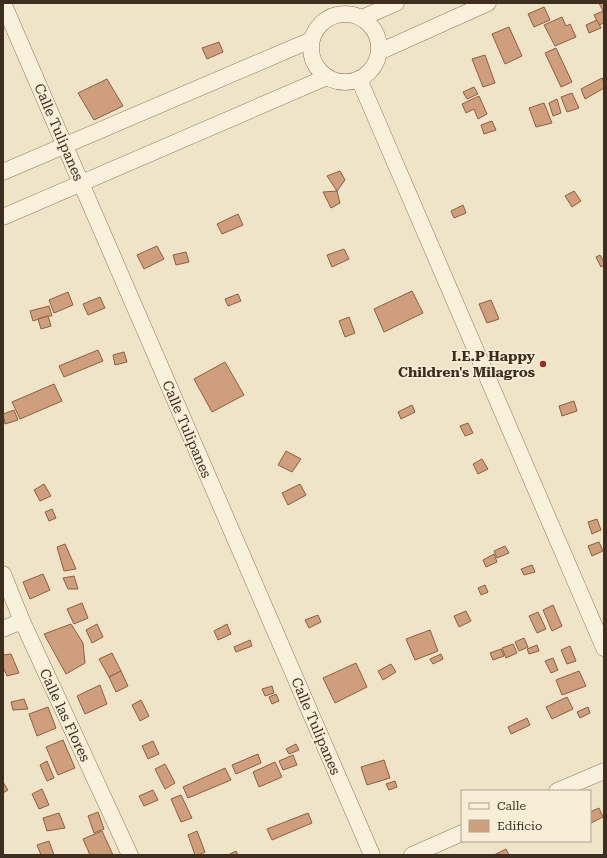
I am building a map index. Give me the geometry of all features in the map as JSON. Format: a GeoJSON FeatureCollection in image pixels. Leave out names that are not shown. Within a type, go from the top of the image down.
{"type":"FeatureCollection","features":[{"type":"Feature","properties":{"kind":"street","name":"Calle Tulipanes"},"geometry":{"type":"LineString","coordinates":[[3,3],[372,855]]}},
{"type":"Feature","properties":{"kind":"street"},"geometry":{"type":"LineString","coordinates":[[362,18],[396,3]]}},
{"type":"Feature","properties":{"kind":"street"},"geometry":{"type":"LineString","coordinates":[[379,52],[488,3]]}},
{"type":"Feature","properties":{"kind":"street"},"geometry":{"type":"LineString","coordinates":[[328,10],[342,14],[352,14],[362,18],[371,25],[376,34],[379,45],[379,56],[374,66],[368,74],[359,80],[343,82],[327,77],[319,70],[313,61],[310,51],[311,40],[315,30],[322,22],[328,10]]}},
{"type":"Feature","properties":{"kind":"street"},"geometry":{"type":"LineString","coordinates":[[3,172],[311,40]]}},
{"type":"Feature","properties":{"kind":"street"},"geometry":{"type":"LineString","coordinates":[[3,217],[327,77]]}},
{"type":"Feature","properties":{"kind":"street"},"geometry":{"type":"LineString","coordinates":[[359,80],[604,648]]}},
{"type":"Feature","properties":{"kind":"street","name":"Calle las Flores"},"geometry":{"type":"LineString","coordinates":[[3,574],[22,620],[130,855]]}},
{"type":"Feature","properties":{"kind":"street"},"geometry":{"type":"LineString","coordinates":[[3,629],[22,620]]}},
{"type":"Feature","properties":{"kind":"street"},"geometry":{"type":"LineString","coordinates":[[559,790],[604,771]]}},
{"type":"Feature","properties":{"kind":"street"},"geometry":{"type":"LineString","coordinates":[[412,855],[461,833]]}},
{"type":"Feature","properties":{"kind":"building"},"geometry":{"type":"Polygon","coordinates":[[[599,3],[604,3],[604,11],[603,11],[599,3]]]}},
{"type":"Feature","properties":{"kind":"building"},"geometry":{"type":"Polygon","coordinates":[[[544,7],[550,20],[534,27],[528,14],[544,7]]]}},
{"type":"Feature","properties":{"kind":"building"},"geometry":{"type":"Polygon","coordinates":[[[603,11],[604,23],[599,25],[594,15],[603,11]]]}},
{"type":"Feature","properties":{"kind":"building"},"geometry":{"type":"Polygon","coordinates":[[[562,17],[566,26],[570,24],[576,37],[555,46],[544,25],[562,17]]]}},
{"type":"Feature","properties":{"kind":"building"},"geometry":{"type":"Polygon","coordinates":[[[597,20],[601,28],[589,33],[586,25],[597,20]]]}},
{"type":"Feature","properties":{"kind":"building"},"geometry":{"type":"Polygon","coordinates":[[[509,27],[522,56],[505,64],[492,34],[509,27]]]}},
{"type":"Feature","properties":{"kind":"building"},"geometry":{"type":"Polygon","coordinates":[[[219,42],[223,52],[207,59],[202,48],[219,42]]]}},
{"type":"Feature","properties":{"kind":"building"},"geometry":{"type":"Polygon","coordinates":[[[556,48],[572,82],[561,87],[545,53],[556,48]]]}},
{"type":"Feature","properties":{"kind":"building"},"geometry":{"type":"Polygon","coordinates":[[[485,55],[495,83],[483,87],[472,59],[485,55]]]}},
{"type":"Feature","properties":{"kind":"building"},"geometry":{"type":"Polygon","coordinates":[[[602,78],[604,88],[585,99],[581,89],[602,78]]]}},
{"type":"Feature","properties":{"kind":"building"},"geometry":{"type":"Polygon","coordinates":[[[107,79],[123,106],[94,120],[78,93],[107,79]]]}},
{"type":"Feature","properties":{"kind":"building"},"geometry":{"type":"Polygon","coordinates":[[[474,87],[478,94],[467,99],[463,92],[474,87]]]}},
{"type":"Feature","properties":{"kind":"building"},"geometry":{"type":"Polygon","coordinates":[[[572,93],[579,108],[567,112],[561,97],[572,93]]]}},
{"type":"Feature","properties":{"kind":"building"},"geometry":{"type":"Polygon","coordinates":[[[479,96],[487,114],[478,119],[474,109],[466,113],[462,104],[479,96]]]}},
{"type":"Feature","properties":{"kind":"building"},"geometry":{"type":"Polygon","coordinates":[[[557,99],[561,113],[553,116],[549,103],[557,99]]]}},
{"type":"Feature","properties":{"kind":"building"},"geometry":{"type":"Polygon","coordinates":[[[544,103],[552,123],[536,127],[529,108],[544,103]]]}},
{"type":"Feature","properties":{"kind":"building"},"geometry":{"type":"Polygon","coordinates":[[[492,121],[496,130],[484,134],[481,125],[492,121]]]}},
{"type":"Feature","properties":{"kind":"building"},"geometry":{"type":"Polygon","coordinates":[[[340,171],[345,180],[337,191],[327,176],[340,171]]]}},
{"type":"Feature","properties":{"kind":"building"},"geometry":{"type":"Polygon","coordinates":[[[337,191],[340,203],[331,208],[323,192],[337,191]]]}},
{"type":"Feature","properties":{"kind":"building"},"geometry":{"type":"Polygon","coordinates":[[[574,191],[581,201],[572,207],[565,196],[574,191]]]}},
{"type":"Feature","properties":{"kind":"building"},"geometry":{"type":"Polygon","coordinates":[[[463,205],[466,213],[454,218],[451,211],[463,205]]]}},
{"type":"Feature","properties":{"kind":"building"},"geometry":{"type":"Polygon","coordinates":[[[238,214],[243,225],[222,234],[217,224],[238,214]]]}},
{"type":"Feature","properties":{"kind":"building"},"geometry":{"type":"Polygon","coordinates":[[[157,246],[164,259],[144,269],[137,255],[157,246]]]}},
{"type":"Feature","properties":{"kind":"building"},"geometry":{"type":"Polygon","coordinates":[[[344,249],[349,259],[332,267],[327,255],[344,249]]]}},
{"type":"Feature","properties":{"kind":"building"},"geometry":{"type":"Polygon","coordinates":[[[186,252],[189,262],[176,265],[173,255],[186,252]]]}},
{"type":"Feature","properties":{"kind":"building"},"geometry":{"type":"Polygon","coordinates":[[[600,255],[604,262],[604,265],[601,267],[596,257],[600,255]]]}},
{"type":"Feature","properties":{"kind":"building"},"geometry":{"type":"Polygon","coordinates":[[[412,291],[423,313],[384,332],[374,309],[412,291]]]}},
{"type":"Feature","properties":{"kind":"building"},"geometry":{"type":"Polygon","coordinates":[[[68,292],[73,305],[54,313],[49,300],[68,292]]]}},
{"type":"Feature","properties":{"kind":"building"},"geometry":{"type":"Polygon","coordinates":[[[238,294],[241,301],[228,306],[225,299],[238,294]]]}},
{"type":"Feature","properties":{"kind":"building"},"geometry":{"type":"Polygon","coordinates":[[[100,297],[105,308],[88,315],[83,304],[100,297]]]}},
{"type":"Feature","properties":{"kind":"building"},"geometry":{"type":"Polygon","coordinates":[[[491,300],[499,319],[487,323],[479,304],[491,300]]]}},
{"type":"Feature","properties":{"kind":"building"},"geometry":{"type":"Polygon","coordinates":[[[49,306],[52,316],[33,321],[30,311],[49,306]]]}},
{"type":"Feature","properties":{"kind":"building"},"geometry":{"type":"Polygon","coordinates":[[[48,316],[51,326],[41,329],[38,319],[48,316]]]}},
{"type":"Feature","properties":{"kind":"building"},"geometry":{"type":"Polygon","coordinates":[[[349,317],[355,333],[345,337],[339,321],[349,317]]]}},
{"type":"Feature","properties":{"kind":"building"},"geometry":{"type":"Polygon","coordinates":[[[98,350],[103,361],[64,377],[59,366],[98,350]]]}},
{"type":"Feature","properties":{"kind":"building"},"geometry":{"type":"Polygon","coordinates":[[[124,352],[127,362],[115,365],[113,355],[124,352]]]}},
{"type":"Feature","properties":{"kind":"building"},"geometry":{"type":"Polygon","coordinates":[[[225,362],[244,395],[212,412],[194,379],[225,362]]]}},
{"type":"Feature","properties":{"kind":"building"},"geometry":{"type":"Polygon","coordinates":[[[54,384],[62,401],[20,419],[12,402],[54,384]]]}},
{"type":"Feature","properties":{"kind":"building"},"geometry":{"type":"Polygon","coordinates":[[[574,401],[577,411],[562,416],[559,406],[574,401]]]}},
{"type":"Feature","properties":{"kind":"building"},"geometry":{"type":"Polygon","coordinates":[[[412,405],[415,412],[401,419],[398,412],[412,405]]]}},
{"type":"Feature","properties":{"kind":"building"},"geometry":{"type":"Polygon","coordinates":[[[14,410],[18,420],[5,424],[3,414],[14,410]]]}},
{"type":"Feature","properties":{"kind":"building"},"geometry":{"type":"Polygon","coordinates":[[[468,423],[473,433],[465,436],[460,426],[468,423]]]}},
{"type":"Feature","properties":{"kind":"building"},"geometry":{"type":"Polygon","coordinates":[[[286,451],[301,459],[292,472],[278,465],[286,451]]]}},
{"type":"Feature","properties":{"kind":"building"},"geometry":{"type":"Polygon","coordinates":[[[482,459],[488,469],[478,474],[473,464],[482,459]]]}},
{"type":"Feature","properties":{"kind":"building"},"geometry":{"type":"Polygon","coordinates":[[[44,484],[51,496],[40,501],[34,490],[44,484]]]}},
{"type":"Feature","properties":{"kind":"building"},"geometry":{"type":"Polygon","coordinates":[[[300,484],[306,495],[288,505],[282,493],[300,484]]]}},
{"type":"Feature","properties":{"kind":"building"},"geometry":{"type":"Polygon","coordinates":[[[52,509],[56,518],[49,521],[45,512],[52,509]]]}},
{"type":"Feature","properties":{"kind":"building"},"geometry":{"type":"Polygon","coordinates":[[[597,519],[601,530],[592,534],[588,522],[597,519]]]}},
{"type":"Feature","properties":{"kind":"building"},"geometry":{"type":"Polygon","coordinates":[[[599,542],[603,551],[592,556],[588,546],[599,542]]]}},
{"type":"Feature","properties":{"kind":"building"},"geometry":{"type":"Polygon","coordinates":[[[65,544],[76,569],[64,571],[57,547],[65,544]]]}},
{"type":"Feature","properties":{"kind":"building"},"geometry":{"type":"Polygon","coordinates":[[[505,546],[509,553],[497,558],[494,551],[505,546]]]}},
{"type":"Feature","properties":{"kind":"building"},"geometry":{"type":"Polygon","coordinates":[[[494,554],[497,562],[486,567],[483,560],[494,554]]]}},
{"type":"Feature","properties":{"kind":"building"},"geometry":{"type":"Polygon","coordinates":[[[532,565],[535,572],[524,575],[521,569],[532,565]]]}},
{"type":"Feature","properties":{"kind":"building"},"geometry":{"type":"Polygon","coordinates":[[[43,574],[50,590],[30,599],[23,582],[43,574]]]}},
{"type":"Feature","properties":{"kind":"building"},"geometry":{"type":"Polygon","coordinates":[[[74,576],[78,589],[68,589],[63,578],[74,576]]]}},
{"type":"Feature","properties":{"kind":"building"},"geometry":{"type":"Polygon","coordinates":[[[485,585],[488,592],[481,595],[478,588],[485,585]]]}},
{"type":"Feature","properties":{"kind":"building"},"geometry":{"type":"Polygon","coordinates":[[[82,603],[88,618],[74,624],[67,609],[82,603]]]}},
{"type":"Feature","properties":{"kind":"building"},"geometry":{"type":"Polygon","coordinates":[[[553,605],[562,626],[552,631],[543,610],[553,605]]]}},
{"type":"Feature","properties":{"kind":"building"},"geometry":{"type":"Polygon","coordinates":[[[466,611],[471,621],[459,627],[454,616],[466,611]]]}},
{"type":"Feature","properties":{"kind":"building"},"geometry":{"type":"Polygon","coordinates":[[[538,612],[546,629],[537,633],[529,616],[538,612]]]}},
{"type":"Feature","properties":{"kind":"building"},"geometry":{"type":"Polygon","coordinates":[[[318,615],[321,622],[309,628],[305,620],[318,615]]]}},
{"type":"Feature","properties":{"kind":"building"},"geometry":{"type":"Polygon","coordinates":[[[71,624],[83,643],[85,663],[66,674],[44,634],[71,624]]]}},
{"type":"Feature","properties":{"kind":"building"},"geometry":{"type":"Polygon","coordinates":[[[97,624],[103,637],[92,643],[86,630],[97,624]]]}},
{"type":"Feature","properties":{"kind":"building"},"geometry":{"type":"Polygon","coordinates":[[[227,624],[231,634],[218,640],[214,631],[227,624]]]}},
{"type":"Feature","properties":{"kind":"building"},"geometry":{"type":"Polygon","coordinates":[[[430,630],[438,651],[415,660],[406,639],[430,630]]]}},
{"type":"Feature","properties":{"kind":"building"},"geometry":{"type":"Polygon","coordinates":[[[524,638],[528,647],[519,651],[515,642],[524,638]]]}},
{"type":"Feature","properties":{"kind":"building"},"geometry":{"type":"Polygon","coordinates":[[[250,640],[252,646],[236,652],[234,647],[250,640]]]}},
{"type":"Feature","properties":{"kind":"building"},"geometry":{"type":"Polygon","coordinates":[[[513,644],[517,653],[506,658],[502,648],[513,644]]]}},
{"type":"Feature","properties":{"kind":"building"},"geometry":{"type":"Polygon","coordinates":[[[537,645],[539,651],[529,654],[527,649],[537,645]]]}},
{"type":"Feature","properties":{"kind":"building"},"geometry":{"type":"Polygon","coordinates":[[[570,646],[576,661],[567,664],[561,650],[570,646]]]}},
{"type":"Feature","properties":{"kind":"building"},"geometry":{"type":"Polygon","coordinates":[[[501,649],[504,656],[493,660],[490,653],[501,649]]]}},
{"type":"Feature","properties":{"kind":"building"},"geometry":{"type":"Polygon","coordinates":[[[112,653],[121,671],[109,677],[99,659],[112,653]]]}},
{"type":"Feature","properties":{"kind":"building"},"geometry":{"type":"Polygon","coordinates":[[[11,654],[19,673],[7,676],[3,667],[3,655],[11,654]]]}},
{"type":"Feature","properties":{"kind":"building"},"geometry":{"type":"Polygon","coordinates":[[[441,654],[443,659],[433,664],[430,659],[441,654]]]}},
{"type":"Feature","properties":{"kind":"building"},"geometry":{"type":"Polygon","coordinates":[[[553,658],[558,670],[551,673],[545,661],[553,658]]]}},
{"type":"Feature","properties":{"kind":"building"},"geometry":{"type":"Polygon","coordinates":[[[356,663],[367,687],[335,703],[323,678],[356,663]]]}},
{"type":"Feature","properties":{"kind":"building"},"geometry":{"type":"Polygon","coordinates":[[[391,664],[396,672],[383,680],[378,671],[391,664]]]}},
{"type":"Feature","properties":{"kind":"building"},"geometry":{"type":"Polygon","coordinates":[[[121,671],[128,686],[116,692],[109,677],[121,671]]]}},
{"type":"Feature","properties":{"kind":"building"},"geometry":{"type":"Polygon","coordinates":[[[579,671],[586,686],[562,695],[556,680],[579,671]]]}},
{"type":"Feature","properties":{"kind":"building"},"geometry":{"type":"Polygon","coordinates":[[[100,685],[107,704],[85,714],[77,696],[100,685]]]}},
{"type":"Feature","properties":{"kind":"building"},"geometry":{"type":"Polygon","coordinates":[[[272,686],[274,693],[265,696],[262,689],[272,686]]]}},
{"type":"Feature","properties":{"kind":"building"},"geometry":{"type":"Polygon","coordinates":[[[276,694],[279,701],[272,704],[269,697],[276,694]]]}},
{"type":"Feature","properties":{"kind":"building"},"geometry":{"type":"Polygon","coordinates":[[[567,697],[573,709],[552,719],[546,707],[567,697]]]}},
{"type":"Feature","properties":{"kind":"building"},"geometry":{"type":"Polygon","coordinates":[[[24,699],[28,709],[13,710],[11,702],[24,699]]]}},
{"type":"Feature","properties":{"kind":"building"},"geometry":{"type":"Polygon","coordinates":[[[141,700],[149,716],[140,721],[132,705],[141,700]]]}},
{"type":"Feature","properties":{"kind":"building"},"geometry":{"type":"Polygon","coordinates":[[[48,707],[56,728],[37,736],[29,714],[48,707]]]}},
{"type":"Feature","properties":{"kind":"building"},"geometry":{"type":"Polygon","coordinates":[[[588,707],[590,713],[580,718],[577,712],[588,707]]]}},
{"type":"Feature","properties":{"kind":"building"},"geometry":{"type":"Polygon","coordinates":[[[527,718],[530,725],[511,734],[508,727],[527,718]]]}},
{"type":"Feature","properties":{"kind":"building"},"geometry":{"type":"Polygon","coordinates":[[[63,740],[75,768],[58,775],[46,747],[63,740]]]}},
{"type":"Feature","properties":{"kind":"building"},"geometry":{"type":"Polygon","coordinates":[[[153,741],[159,754],[148,759],[142,746],[153,741]]]}},
{"type":"Feature","properties":{"kind":"building"},"geometry":{"type":"Polygon","coordinates":[[[296,744],[299,750],[289,754],[286,749],[296,744]]]}},
{"type":"Feature","properties":{"kind":"building"},"geometry":{"type":"Polygon","coordinates":[[[258,754],[261,763],[236,774],[232,765],[258,754]]]}},
{"type":"Feature","properties":{"kind":"building"},"geometry":{"type":"Polygon","coordinates":[[[293,755],[297,765],[283,770],[279,761],[293,755]]]}},
{"type":"Feature","properties":{"kind":"building"},"geometry":{"type":"Polygon","coordinates":[[[384,760],[390,778],[367,785],[361,767],[384,760]]]}},
{"type":"Feature","properties":{"kind":"building"},"geometry":{"type":"Polygon","coordinates":[[[47,761],[54,778],[47,781],[40,765],[47,761]]]}},
{"type":"Feature","properties":{"kind":"building"},"geometry":{"type":"Polygon","coordinates":[[[275,762],[282,777],[259,787],[253,772],[275,762]]]}},
{"type":"Feature","properties":{"kind":"building"},"geometry":{"type":"Polygon","coordinates":[[[165,764],[175,783],[165,789],[155,769],[165,764]]]}},
{"type":"Feature","properties":{"kind":"building"},"geometry":{"type":"Polygon","coordinates":[[[225,768],[231,780],[188,798],[183,787],[225,768]]]}},
{"type":"Feature","properties":{"kind":"building"},"geometry":{"type":"Polygon","coordinates":[[[395,781],[397,787],[389,790],[386,784],[395,781]]]}},
{"type":"Feature","properties":{"kind":"building"},"geometry":{"type":"Polygon","coordinates":[[[3,782],[8,790],[3,793],[3,782]]]}},
{"type":"Feature","properties":{"kind":"building"},"geometry":{"type":"Polygon","coordinates":[[[42,789],[49,805],[39,809],[32,794],[42,789]]]}},
{"type":"Feature","properties":{"kind":"building"},"geometry":{"type":"Polygon","coordinates":[[[153,790],[158,800],[144,806],[139,796],[153,790]]]}},
{"type":"Feature","properties":{"kind":"building"},"geometry":{"type":"Polygon","coordinates":[[[181,795],[192,818],[181,822],[171,799],[181,795]]]}},
{"type":"Feature","properties":{"kind":"building"},"geometry":{"type":"Polygon","coordinates":[[[599,808],[603,817],[591,823],[591,812],[599,808]]]}},
{"type":"Feature","properties":{"kind":"building"},"geometry":{"type":"Polygon","coordinates":[[[98,812],[104,829],[94,833],[88,816],[98,812]]]}},
{"type":"Feature","properties":{"kind":"building"},"geometry":{"type":"Polygon","coordinates":[[[59,813],[65,828],[47,831],[43,818],[59,813]]]}},
{"type":"Feature","properties":{"kind":"building"},"geometry":{"type":"Polygon","coordinates":[[[308,813],[312,823],[272,840],[267,829],[308,813]]]}},
{"type":"Feature","properties":{"kind":"building"},"geometry":{"type":"Polygon","coordinates":[[[102,831],[113,855],[90,855],[83,839],[102,831]]]}},
{"type":"Feature","properties":{"kind":"building"},"geometry":{"type":"Polygon","coordinates":[[[197,831],[205,852],[195,855],[188,835],[197,831]]]}},
{"type":"Feature","properties":{"kind":"building"},"geometry":{"type":"Polygon","coordinates":[[[49,841],[54,855],[41,855],[37,845],[49,841]]]}},
{"type":"Feature","properties":{"kind":"building"},"geometry":{"type":"Polygon","coordinates":[[[506,849],[509,855],[494,855],[506,849]]]}},
{"type":"Feature","properties":{"kind":"building"},"geometry":{"type":"Polygon","coordinates":[[[236,851],[238,855],[228,855],[236,851]]]}},
{"type":"Feature","properties":{"kind":"place","name":"I.E.P Happy Children's Milagros"},"geometry":{"type":"Point","coordinates":[543,364]}}]}
